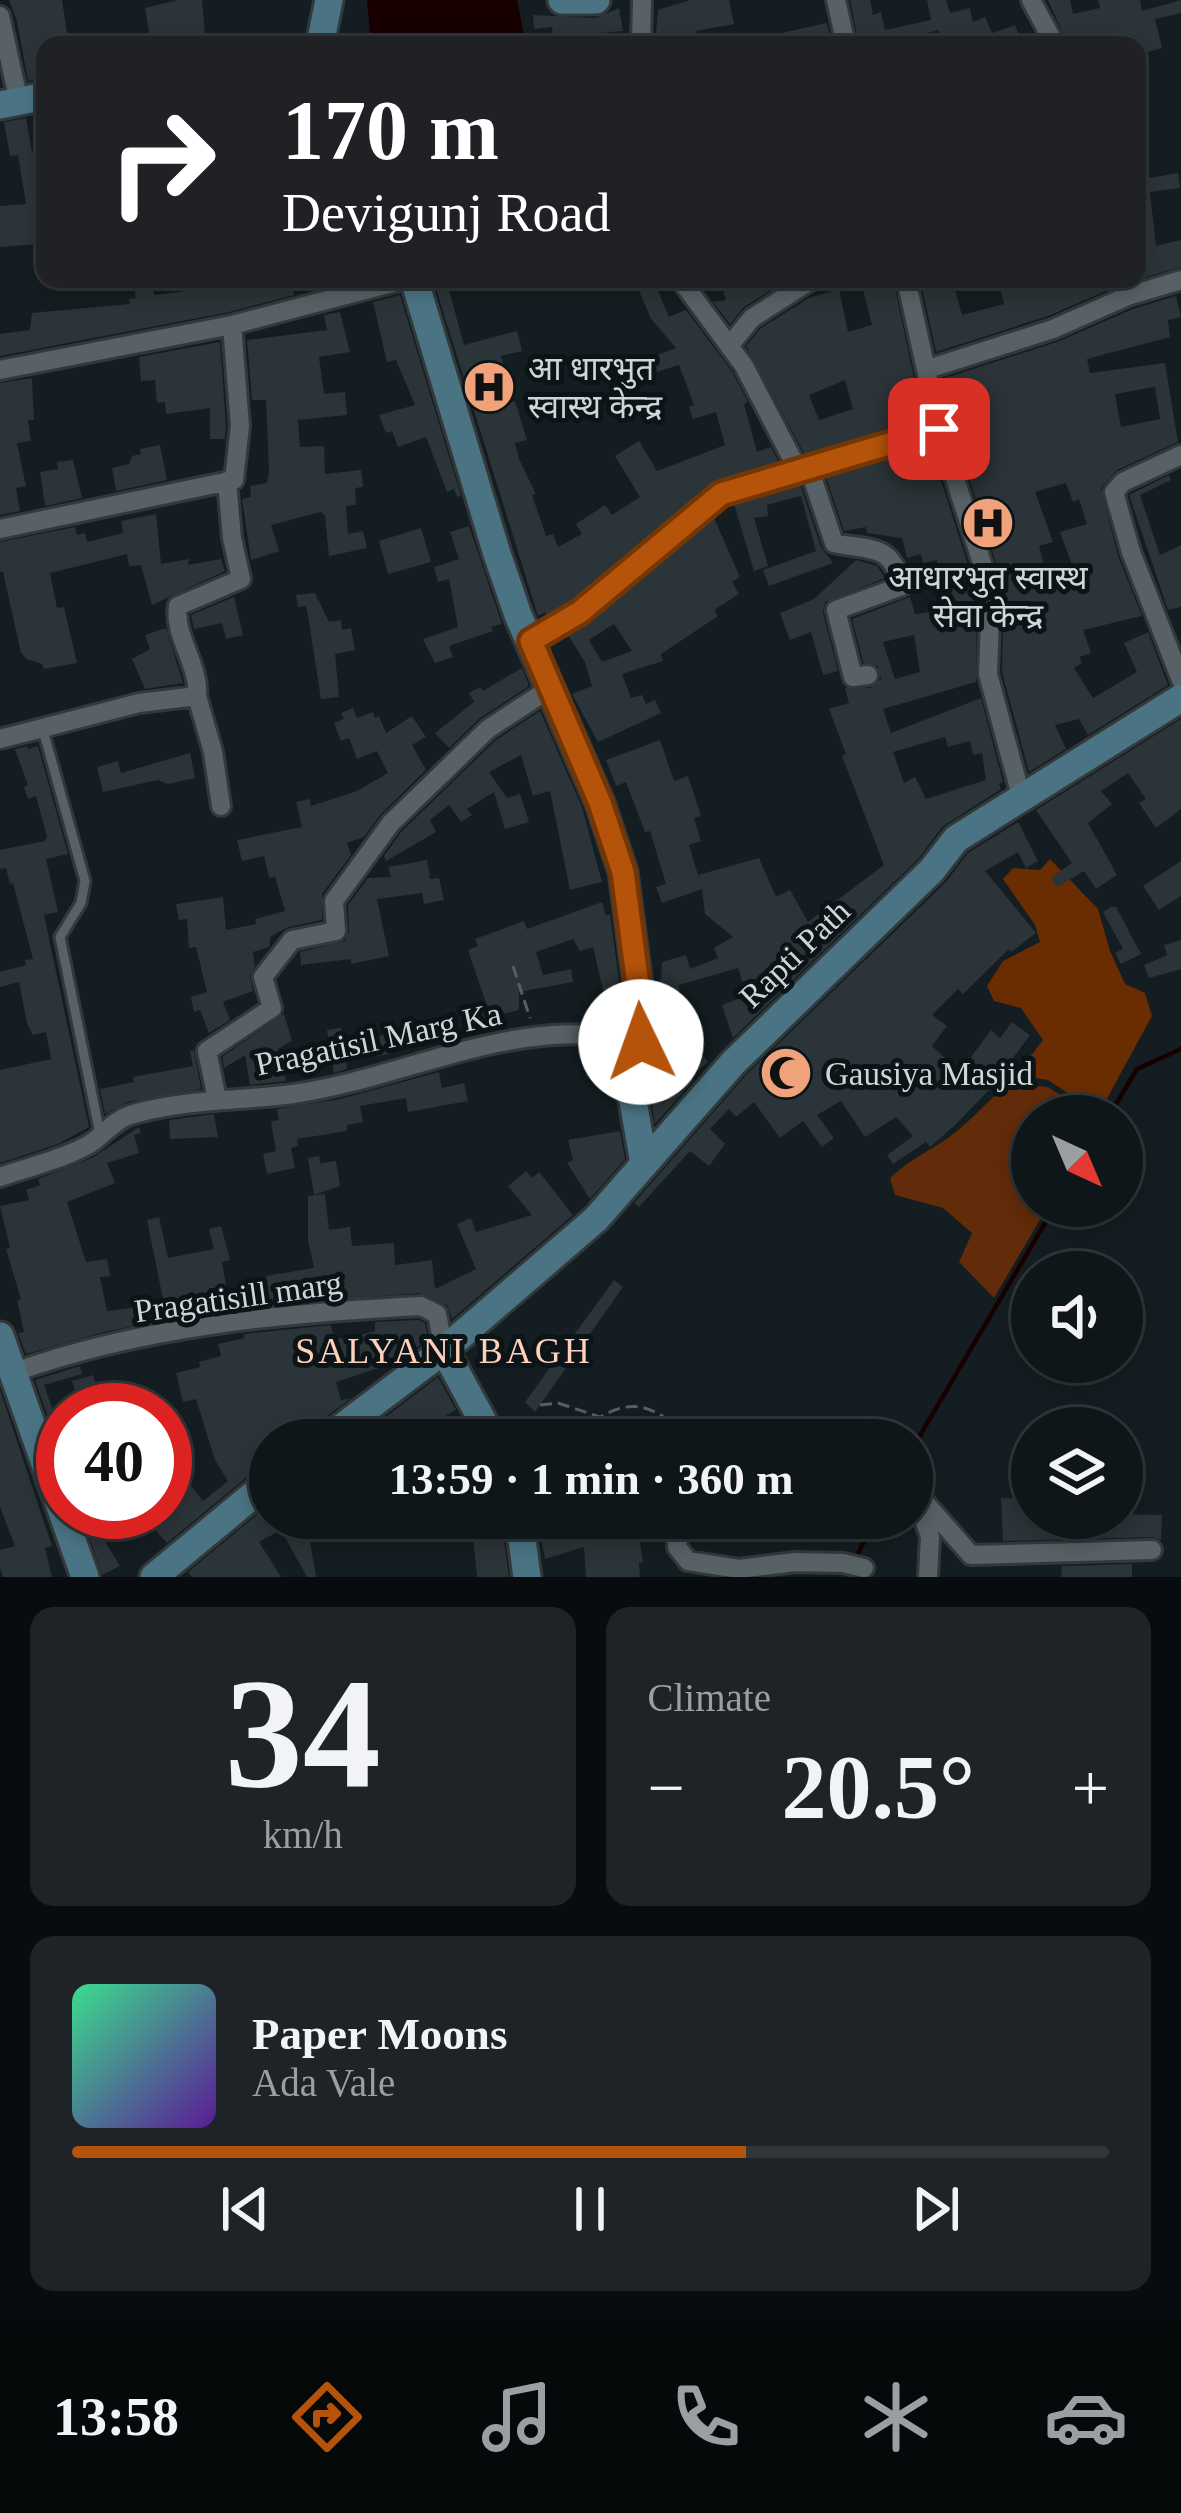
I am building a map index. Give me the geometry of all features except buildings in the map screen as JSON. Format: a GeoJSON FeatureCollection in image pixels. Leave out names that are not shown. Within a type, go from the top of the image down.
{"type":"FeatureCollection","features":[{"type":"Feature","properties":{"kind":"main road"},"geometry":{"type":"LineString","coordinates":[[316,36],[329,0]]}},
{"type":"Feature","properties":{"kind":"main road"},"geometry":{"type":"LineString","coordinates":[[563,2],[596,0]]}},
{"type":"Feature","properties":{"kind":"main road"},"geometry":{"type":"LineString","coordinates":[[413,288],[496,554],[600,803],[623,872],[644,1030],[628,1072],[644,1164]]}},
{"type":"Feature","properties":{"kind":"main road","name":"Rapti Path"},"geometry":{"type":"LineString","coordinates":[[353,1419],[444,1350],[569,1244],[733,1063],[932,870],[956,839],[1181,698]]}},
{"type":"Feature","properties":{"kind":"main road"},"geometry":{"type":"LineString","coordinates":[[444,1350],[482,1419]]}},
{"type":"Feature","properties":{"kind":"main road"},"geometry":{"type":"LineString","coordinates":[[4,1352],[86,1577]]}},
{"type":"Feature","properties":{"kind":"main road"},"geometry":{"type":"LineString","coordinates":[[154,1577],[249,1498]]}},
{"type":"Feature","properties":{"kind":"main road"},"geometry":{"type":"LineString","coordinates":[[522,1539],[527,1577]]}},
{"type":"Feature","properties":{"kind":"street"},"geometry":{"type":"LineString","coordinates":[[640,36],[642,0]]}},
{"type":"Feature","properties":{"kind":"street"},"geometry":{"type":"LineString","coordinates":[[836,0],[844,36]]}},
{"type":"Feature","properties":{"kind":"street"},"geometry":{"type":"LineString","coordinates":[[1031,0],[1050,36]]}},
{"type":"Feature","properties":{"kind":"street"},"geometry":{"type":"LineString","coordinates":[[0,16],[21,101]]}},
{"type":"Feature","properties":{"kind":"street"},"geometry":{"type":"LineString","coordinates":[[1146,286],[1181,283]]}},
{"type":"Feature","properties":{"kind":"street"},"geometry":{"type":"LineString","coordinates":[[0,370],[232,325],[375,288]]}},
{"type":"Feature","properties":{"kind":"street"},"geometry":{"type":"LineString","coordinates":[[686,288],[744,366],[803,469],[834,543],[873,546],[897,566],[902,586],[836,610],[853,677],[868,675]]}},
{"type":"Feature","properties":{"kind":"street"},"geometry":{"type":"LineString","coordinates":[[728,346],[752,318],[799,288]]}},
{"type":"Feature","properties":{"kind":"street"},"geometry":{"type":"LineString","coordinates":[[908,288],[939,429],[991,591],[988,674],[1021,796]]}},
{"type":"Feature","properties":{"kind":"street"},"geometry":{"type":"LineString","coordinates":[[928,369],[1053,329],[1126,288]]}},
{"type":"Feature","properties":{"kind":"street"},"geometry":{"type":"LineString","coordinates":[[0,529],[235,480],[240,426],[232,325]]}},
{"type":"Feature","properties":{"kind":"street"},"geometry":{"type":"LineString","coordinates":[[531,641],[580,612],[721,494],[939,429]]}},
{"type":"Feature","properties":{"kind":"street"},"geometry":{"type":"LineString","coordinates":[[1181,455],[1123,482],[1114,492],[1138,572],[1181,680]]}},
{"type":"Feature","properties":{"kind":"street"},"geometry":{"type":"LineString","coordinates":[[221,806],[194,665],[176,619],[178,606],[241,579],[227,482]]}},
{"type":"Feature","properties":{"kind":"street"},"geometry":{"type":"LineString","coordinates":[[217,1099],[207,1051],[272,1008],[263,977],[292,940],[336,931],[334,901],[391,823],[488,730],[552,687]]}},
{"type":"Feature","properties":{"kind":"street"},"geometry":{"type":"LineString","coordinates":[[0,739],[139,703],[197,696]]}},
{"type":"Feature","properties":{"kind":"street","name":"Pragatisil Marg Ka"},"geometry":{"type":"LineString","coordinates":[[0,1177],[94,1142],[124,1117],[217,1099],[294,1094],[479,1046],[570,1032],[641,1042]]}},
{"type":"Feature","properties":{"kind":"street","name":"Pragatisill marg"},"geometry":{"type":"LineString","coordinates":[[4,1352],[76,1350],[310,1312],[421,1306],[437,1314],[444,1350]]}},
{"type":"Feature","properties":{"kind":"street"},"geometry":{"type":"LineString","coordinates":[[933,1510],[971,1555],[1152,1550]]}},
{"type":"Feature","properties":{"kind":"street"},"geometry":{"type":"LineString","coordinates":[[678,1539],[677,1547],[688,1561],[739,1569],[795,1562],[864,1568]]}},
{"type":"Feature","properties":{"kind":"street"},"geometry":{"type":"LineString","coordinates":[[928,1577],[930,1539]]}},
{"type":"Feature","properties":{"kind":"lane"},"geometry":{"type":"LineString","coordinates":[[43,729],[85,880],[81,903],[60,937],[100,1134]]}},
{"type":"Feature","properties":{"kind":"path"},"geometry":{"type":"LineString","coordinates":[[513,966],[536,1037]]}},
{"type":"Feature","properties":{"kind":"path"},"geometry":{"type":"LineString","coordinates":[[540,1405],[558,1403],[600,1417],[622,1405],[649,1407],[664,1417]]}},
{"type":"Feature","properties":{"kind":"shaded area"},"geometry":{"type":"Polygon","coordinates":[[[367,0],[517,0],[524,36],[370,36],[367,0]]]}},
{"type":"Feature","properties":{"kind":"shaded area"},"geometry":{"type":"Polygon","coordinates":[[[1050,859],[1098,909],[1125,984],[1145,993],[1152,1016],[1109,1095],[1071,1095],[1048,1080],[1016,1075],[1043,1040],[1021,1008],[994,1001],[987,986],[1003,961],[1040,942],[1035,925],[1003,879],[1013,868],[1040,870],[1050,859]]]}},
{"type":"Feature","properties":{"kind":"shaded area"},"geometry":{"type":"Polygon","coordinates":[[[1007,1083],[1048,1087],[1060,1095],[1011,1095],[1011,1227],[1036,1227],[1022,1251],[1011,1251],[1011,1269],[994,1298],[959,1262],[972,1233],[943,1208],[895,1195],[890,1178],[974,1115],[1007,1083]]]}},
{"type":"Feature","properties":{"kind":"waterway"},"geometry":{"type":"LineString","coordinates":[[1122,1095],[1137,1069],[1181,1049]]}},
{"type":"Feature","properties":{"kind":"waterway"},"geometry":{"type":"LineString","coordinates":[[930,1419],[1043,1227]]}},
{"type":"Feature","properties":{"kind":"waterway"},"geometry":{"type":"LineString","coordinates":[[854,1561],[865,1539]]}},
{"type":"Feature","properties":{"kind":"place","name":"आ धारभुत स्वास्थ केन्द्र"},"geometry":{"type":"Point","coordinates":[489,387]}},
{"type":"Feature","properties":{"kind":"place","name":"आधारभुत स्वास्थ सेवा केन्द्र"},"geometry":{"type":"Point","coordinates":[988,523]}},
{"type":"Feature","properties":{"kind":"place","name":"Gausiya Masjid"},"geometry":{"type":"Point","coordinates":[786,1073]}},
{"type":"Feature","properties":{"kind":"district","name":"SALYANI BAGH"},"geometry":{"type":"Point","coordinates":[444,1350]}},
{"type":"Feature","properties":{"kind":"route"},"geometry":{"type":"LineString","coordinates":[[641,1042],[644,1030],[623,872],[600,803],[531,641],[580,612],[721,494],[939,429]]}}]}
